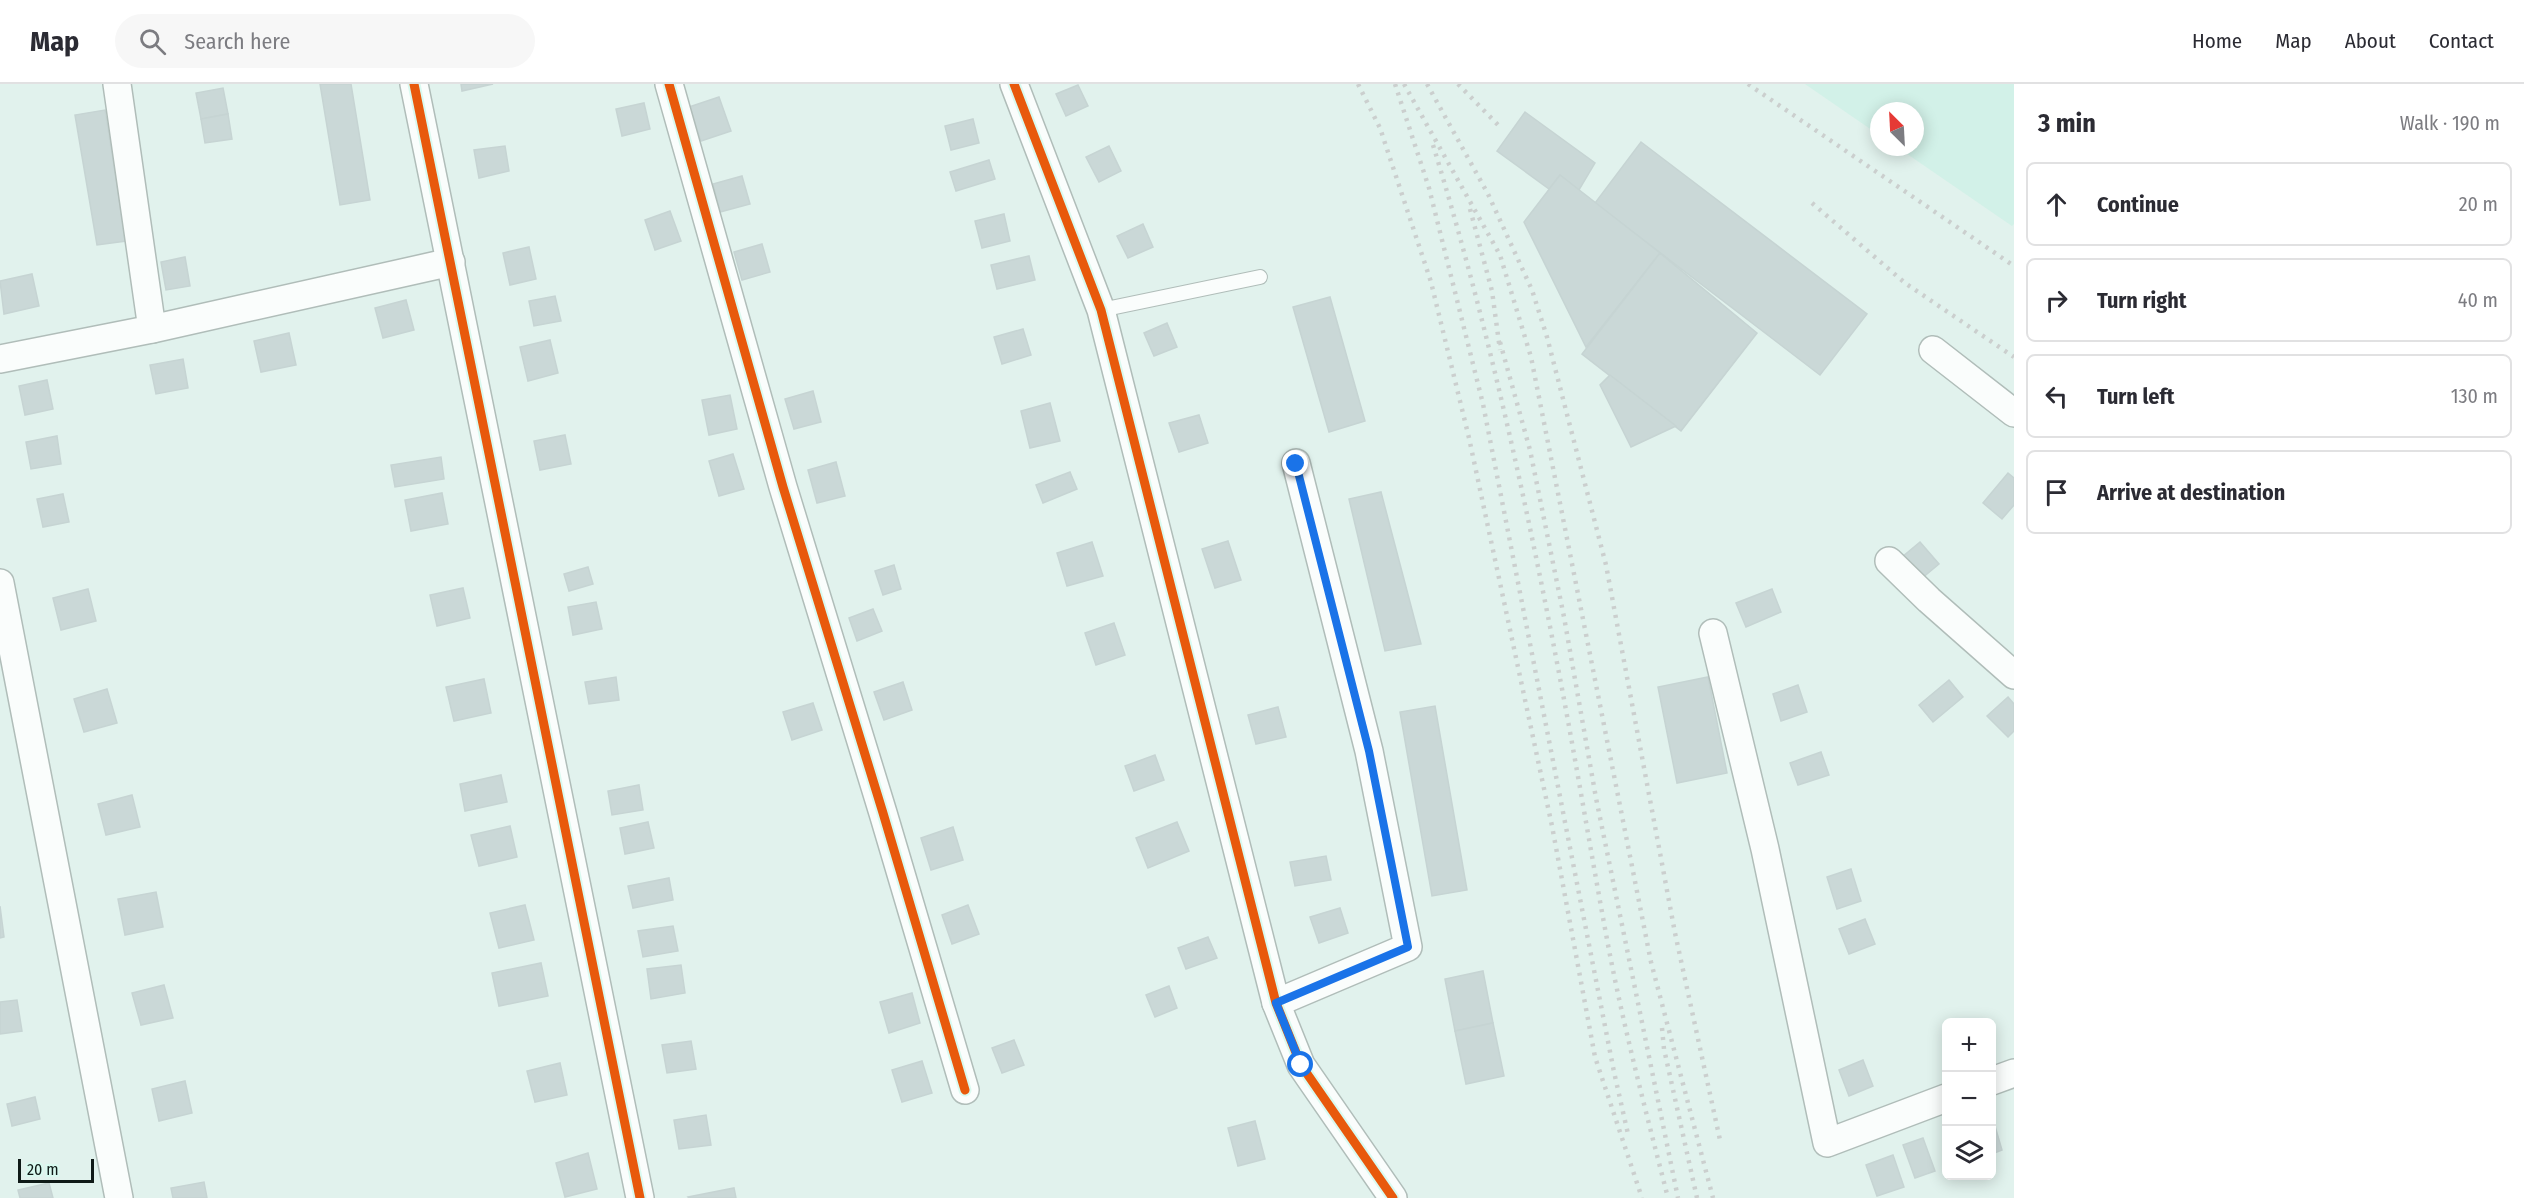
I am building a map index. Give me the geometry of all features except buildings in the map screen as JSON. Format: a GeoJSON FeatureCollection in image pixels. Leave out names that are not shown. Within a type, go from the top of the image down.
{"type":"FeatureCollection","features":[{"type":"Feature","properties":{"kind":"street"},"geometry":{"type":"LineString","coordinates":[[117,84],[152,330]]}},
{"type":"Feature","properties":{"kind":"street"},"geometry":{"type":"LineString","coordinates":[[414,84],[640,1198]]}},
{"type":"Feature","properties":{"kind":"street"},"geometry":{"type":"LineString","coordinates":[[669,84],[783,487],[965,1090]]}},
{"type":"Feature","properties":{"kind":"street"},"geometry":{"type":"LineString","coordinates":[[1014,84],[1101,310],[1276,1003],[1301,1065],[1393,1198]]}},
{"type":"Feature","properties":{"kind":"street"},"geometry":{"type":"LineString","coordinates":[[0,359],[152,330],[451,262]]}},
{"type":"Feature","properties":{"kind":"street"},"geometry":{"type":"LineString","coordinates":[[1933,350],[2014,413]]}},
{"type":"Feature","properties":{"kind":"street"},"geometry":{"type":"LineString","coordinates":[[1276,1003],[1408,947],[1369,751],[1296,464]]}},
{"type":"Feature","properties":{"kind":"street"},"geometry":{"type":"LineString","coordinates":[[1890,561],[1929,600],[2014,675]]}},
{"type":"Feature","properties":{"kind":"street"},"geometry":{"type":"LineString","coordinates":[[0,583],[119,1198]]}},
{"type":"Feature","properties":{"kind":"street"},"geometry":{"type":"LineString","coordinates":[[1713,633],[1765,849],[1827,1143],[1942,1100]]}},
{"type":"Feature","properties":{"kind":"street"},"geometry":{"type":"LineString","coordinates":[[1996,1080],[2014,1073]]}},
{"type":"Feature","properties":{"kind":"lane"},"geometry":{"type":"LineString","coordinates":[[1101,310],[1260,277]]}},
{"type":"Feature","properties":{"kind":"shaded area"},"geometry":{"type":"Polygon","coordinates":[[[1805,84],[2014,84],[2014,224],[2012,226],[1910,156],[1924,156],[1924,102],[1870,102],[1870,129],[1805,84]]]}},
{"type":"Feature","properties":{"kind":"railway"},"geometry":{"type":"LineString","coordinates":[[1358,84],[1380,128],[1431,282],[1469,438],[1552,826],[1595,1057],[1642,1198]]}},
{"type":"Feature","properties":{"kind":"railway"},"geometry":{"type":"LineString","coordinates":[[1395,84],[1429,188],[1483,404],[1628,1134]]}},
{"type":"Feature","properties":{"kind":"railway"},"geometry":{"type":"LineString","coordinates":[[1404,84],[1500,255],[1531,357],[1651,962],[1713,1198]]}},
{"type":"Feature","properties":{"kind":"railway"},"geometry":{"type":"LineString","coordinates":[[1427,84],[1488,194],[1532,290],[1547,337],[1606,565],[1675,933],[1720,1140]]}},
{"type":"Feature","properties":{"kind":"railway"},"geometry":{"type":"LineString","coordinates":[[1458,84],[1502,129]]}},
{"type":"Feature","properties":{"kind":"railway"},"geometry":{"type":"LineString","coordinates":[[1748,84],[2014,266]]}},
{"type":"Feature","properties":{"kind":"railway"},"geometry":{"type":"LineString","coordinates":[[1433,145],[1472,280],[1506,417],[1563,694],[1615,981],[1668,1198]]}},
{"type":"Feature","properties":{"kind":"railway"},"geometry":{"type":"LineString","coordinates":[[1812,203],[1905,283],[2014,357]]}},
{"type":"Feature","properties":{"kind":"railway"},"geometry":{"type":"LineString","coordinates":[[1470,209],[1492,291],[1500,350]]}},
{"type":"Feature","properties":{"kind":"railway"},"geometry":{"type":"LineString","coordinates":[[1500,342],[1530,450],[1564,617],[1596,798],[1678,1198]]}},
{"type":"Feature","properties":{"kind":"railway"},"geometry":{"type":"LineString","coordinates":[[1662,1028],[1664,1049],[1697,1198]]}},
{"type":"Feature","properties":{"kind":"cycle path"},"geometry":{"type":"LineString","coordinates":[[414,84],[640,1198]]}},
{"type":"Feature","properties":{"kind":"cycle path"},"geometry":{"type":"LineString","coordinates":[[669,84],[783,487],[965,1090]]}},
{"type":"Feature","properties":{"kind":"cycle path"},"geometry":{"type":"LineString","coordinates":[[1014,84],[1101,310],[1276,1003],[1301,1065],[1393,1198]]}},
{"type":"Feature","properties":{"kind":"route"},"geometry":{"type":"LineString","coordinates":[[1296,464],[1369,751],[1408,947],[1276,1003],[1301,1065]]}}]}
